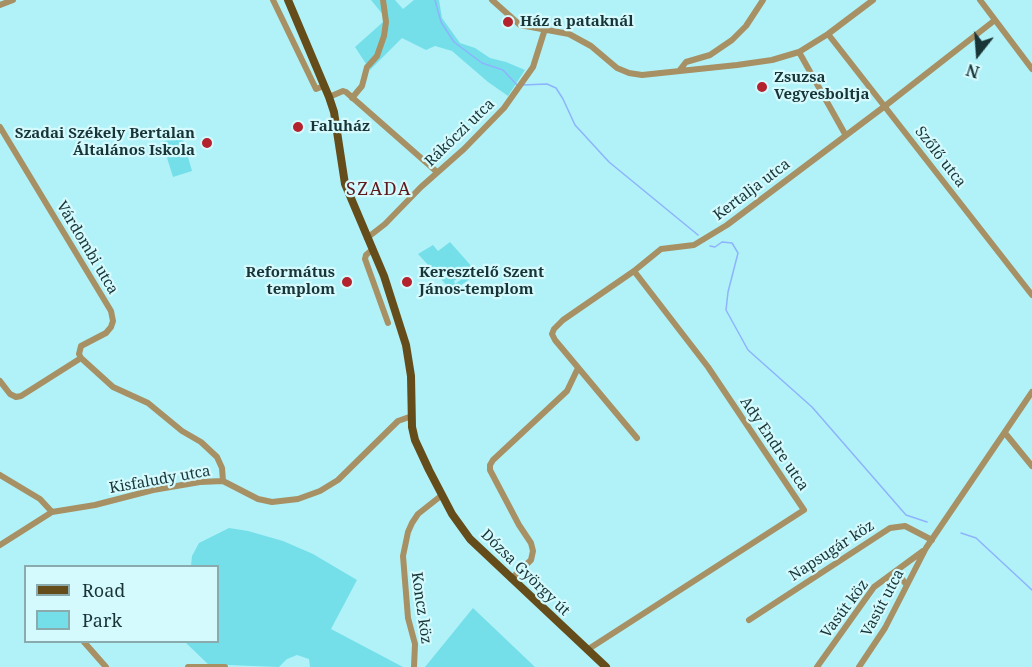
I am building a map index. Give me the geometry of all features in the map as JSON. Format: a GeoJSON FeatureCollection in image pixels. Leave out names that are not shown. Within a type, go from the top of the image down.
{"type":"FeatureCollection","features":[{"type":"Feature","properties":{"kind":"main road","name":"Dózsa György út"},"geometry":{"type":"LineString","coordinates":[[288,0],[329,97],[334,112],[345,184],[384,276],[406,345],[411,376],[415,440],[442,495],[466,535],[606,667]]}},
{"type":"Feature","properties":{"kind":"street"},"geometry":{"type":"LineString","coordinates":[[0,5],[13,0]]}},
{"type":"Feature","properties":{"kind":"street","name":"Dózsa György út"},"geometry":{"type":"LineString","coordinates":[[273,0],[316,90],[324,86]]}},
{"type":"Feature","properties":{"kind":"street"},"geometry":{"type":"LineString","coordinates":[[354,100],[362,86],[368,66],[377,56],[384,36],[386,22],[383,0]]}},
{"type":"Feature","properties":{"kind":"street"},"geometry":{"type":"LineString","coordinates":[[492,0],[520,25],[569,34],[601,53],[617,68],[642,75],[737,66],[772,60],[799,52],[828,34],[873,0]]}},
{"type":"Feature","properties":{"kind":"street"},"geometry":{"type":"LineString","coordinates":[[679,71],[686,62],[710,55],[732,40],[746,26],[763,0]]}},
{"type":"Feature","properties":{"kind":"street"},"geometry":{"type":"LineString","coordinates":[[980,0],[1032,69]]}},
{"type":"Feature","properties":{"kind":"street","name":"Kertalja utca"},"geometry":{"type":"LineString","coordinates":[[637,438],[555,340],[552,334],[554,329],[562,320],[634,271],[661,249],[694,245],[727,225],[995,20]]}},
{"type":"Feature","properties":{"kind":"street","name":"Rákóczi utca"},"geometry":{"type":"LineString","coordinates":[[367,238],[386,224],[504,108],[525,81],[538,57],[545,29]]}},
{"type":"Feature","properties":{"kind":"street","name":"Szőlő utca"},"geometry":{"type":"LineString","coordinates":[[828,34],[1032,295]]}},
{"type":"Feature","properties":{"kind":"street"},"geometry":{"type":"LineString","coordinates":[[799,52],[846,134]]}},
{"type":"Feature","properties":{"kind":"street"},"geometry":{"type":"LineString","coordinates":[[329,97],[344,90],[437,172]]}},
{"type":"Feature","properties":{"kind":"street","name":"Várdombi utca"},"geometry":{"type":"LineString","coordinates":[[0,128],[111,311],[113,321],[111,327],[106,333],[81,346],[79,354],[81,358]]}},
{"type":"Feature","properties":{"kind":"street","name":"Dózsa György út"},"geometry":{"type":"LineString","coordinates":[[372,249],[365,259],[388,322]]}},
{"type":"Feature","properties":{"kind":"street","name":"Ady Endre utca"},"geometry":{"type":"LineString","coordinates":[[587,650],[804,510],[708,367],[634,271]]}},
{"type":"Feature","properties":{"kind":"street"},"geometry":{"type":"LineString","coordinates":[[0,381],[10,394],[16,397],[21,396],[81,358],[113,387],[148,403],[182,431],[201,441],[217,457],[222,468],[223,481]]}},
{"type":"Feature","properties":{"kind":"street"},"geometry":{"type":"LineString","coordinates":[[511,579],[531,560],[533,551],[531,543],[490,470],[490,465],[567,391],[578,368]]}},
{"type":"Feature","properties":{"kind":"street"},"geometry":{"type":"LineString","coordinates":[[926,548],[1032,392]]}},
{"type":"Feature","properties":{"kind":"street","name":"Kisfaludy utca"},"geometry":{"type":"LineString","coordinates":[[52,512],[200,482],[223,481],[266,501],[285,502],[298,499],[338,480],[398,421],[412,416]]}},
{"type":"Feature","properties":{"kind":"street"},"geometry":{"type":"LineString","coordinates":[[1005,433],[1032,466]]}},
{"type":"Feature","properties":{"kind":"street"},"geometry":{"type":"LineString","coordinates":[[0,475],[40,499],[52,512],[0,545]]}},
{"type":"Feature","properties":{"kind":"street","name":"Koncz köz"},"geometry":{"type":"LineString","coordinates":[[414,667],[415,644],[406,602],[403,556],[412,523],[418,514],[442,495]]}},
{"type":"Feature","properties":{"kind":"street","name":"Napsugár köz"},"geometry":{"type":"LineString","coordinates":[[749,620],[890,528],[905,526],[932,540]]}},
{"type":"Feature","properties":{"kind":"street","name":"Vasút köz"},"geometry":{"type":"LineString","coordinates":[[817,667],[874,586],[926,548]]}},
{"type":"Feature","properties":{"kind":"street","name":"Vasút utca"},"geometry":{"type":"LineString","coordinates":[[859,667],[885,628],[926,548]]}},
{"type":"Feature","properties":{"kind":"street"},"geometry":{"type":"LineString","coordinates":[[893,573],[906,584]]}},
{"type":"Feature","properties":{"kind":"street"},"geometry":{"type":"LineString","coordinates":[[85,643],[106,667]]}},
{"type":"Feature","properties":{"kind":"street"},"geometry":{"type":"LineString","coordinates":[[188,667],[222,667]]}},
{"type":"Feature","properties":{"kind":"green space"},"geometry":{"type":"Polygon","coordinates":[[[371,0],[395,0],[403,9],[414,0],[439,0],[442,18],[460,43],[475,48],[490,58],[525,70],[508,96],[452,51],[435,46],[426,50],[402,38],[370,70],[355,47],[383,22],[384,16],[371,0]]]}},
{"type":"Feature","properties":{"kind":"green space"},"geometry":{"type":"Polygon","coordinates":[[[182,136],[192,171],[173,177],[162,142],[182,136]]]}},
{"type":"Feature","properties":{"kind":"green space"},"geometry":{"type":"Polygon","coordinates":[[[450,242],[473,268],[454,281],[455,284],[476,269],[479,273],[452,291],[418,254],[433,245],[438,251],[450,242]]]}},
{"type":"Feature","properties":{"kind":"green space"},"geometry":{"type":"Polygon","coordinates":[[[229,528],[248,531],[283,541],[313,554],[357,580],[331,629],[403,667],[310,667],[309,659],[297,655],[287,659],[279,667],[228,665],[211,667],[186,643],[219,643],[219,565],[191,565],[192,556],[199,543],[229,528]]]}},
{"type":"Feature","properties":{"kind":"green space"},"geometry":{"type":"Polygon","coordinates":[[[473,608],[535,667],[425,667],[473,608]]]}},
{"type":"Feature","properties":{"kind":"waterway"},"geometry":{"type":"LineString","coordinates":[[435,0],[441,22],[454,42],[482,63],[503,70],[517,85]]}},
{"type":"Feature","properties":{"kind":"waterway"},"geometry":{"type":"LineString","coordinates":[[522,85],[547,84],[556,88],[575,125],[609,162],[698,235]]}},
{"type":"Feature","properties":{"kind":"waterway"},"geometry":{"type":"LineString","coordinates":[[710,246],[715,247],[722,242],[732,243],[738,253],[726,310],[748,350],[812,407],[906,515],[927,522]]}},
{"type":"Feature","properties":{"kind":"waterway"},"geometry":{"type":"LineString","coordinates":[[961,533],[976,538],[1032,590]]}},
{"type":"Feature","properties":{"kind":"place","name":"Ház a pataknál"},"geometry":{"type":"Point","coordinates":[508,22]}},
{"type":"Feature","properties":{"kind":"place","name":"Zsuzsa Vegyesboltja"},"geometry":{"type":"Point","coordinates":[762,87]}},
{"type":"Feature","properties":{"kind":"place","name":"Faluház"},"geometry":{"type":"Point","coordinates":[298,127]}},
{"type":"Feature","properties":{"kind":"place","name":"Szadai Székely Bertalan Általános Iskola"},"geometry":{"type":"Point","coordinates":[207,143]}},
{"type":"Feature","properties":{"kind":"place","name":"Református templom"},"geometry":{"type":"Point","coordinates":[347,282]}},
{"type":"Feature","properties":{"kind":"place","name":"Keresztelő Szent János-templom"},"geometry":{"type":"Point","coordinates":[407,282]}},
{"type":"Feature","properties":{"kind":"district","name":"SZADA"},"geometry":{"type":"Point","coordinates":[379,190]}}]}
